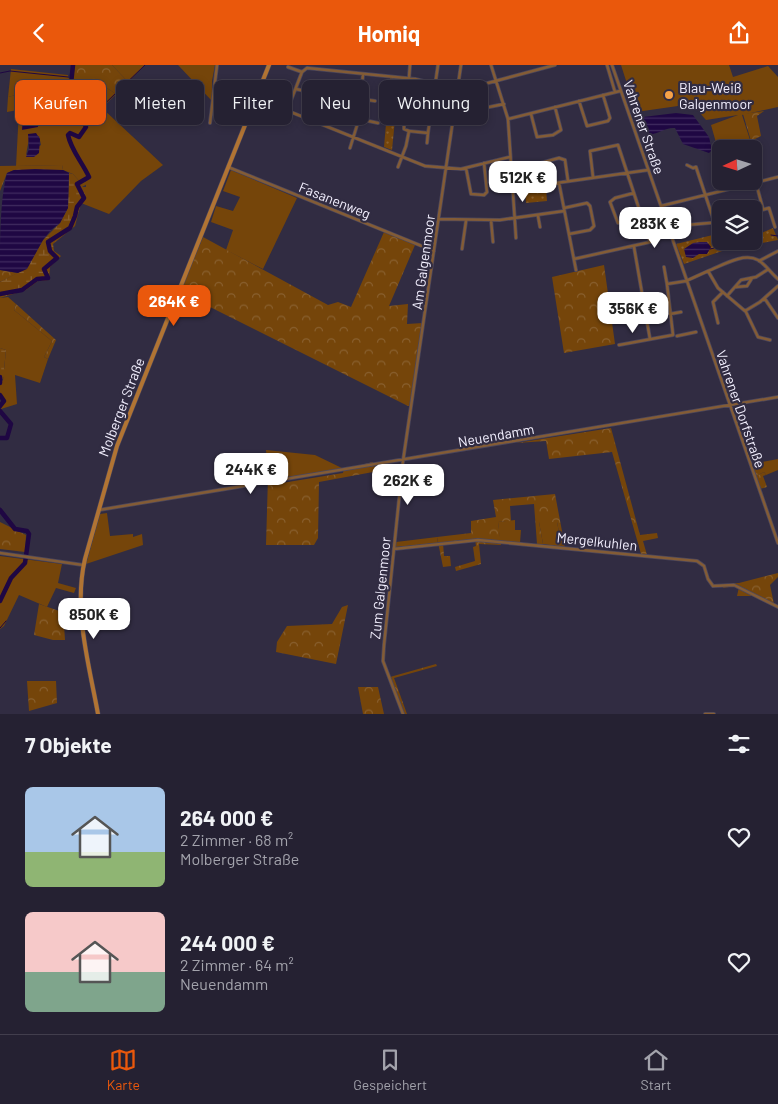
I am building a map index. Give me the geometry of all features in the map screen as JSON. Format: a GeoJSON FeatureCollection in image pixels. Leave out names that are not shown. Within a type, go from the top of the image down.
{"type":"FeatureCollection","features":[{"type":"Feature","properties":{"kind":"main road","name":"Molberger Straße"},"geometry":{"type":"LineString","coordinates":[[263,80],[269,65]]}},
{"type":"Feature","properties":{"kind":"main road","name":"Molberger Straße"},"geometry":{"type":"LineString","coordinates":[[98,714],[84,635],[84,565],[117,446],[245,125]]}},
{"type":"Feature","properties":{"kind":"street"},"geometry":{"type":"LineString","coordinates":[[210,123],[217,65]]}},
{"type":"Feature","properties":{"kind":"street"},"geometry":{"type":"LineString","coordinates":[[410,65],[410,79]]}},
{"type":"Feature","properties":{"kind":"street"},"geometry":{"type":"LineString","coordinates":[[436,80],[438,65]]}},
{"type":"Feature","properties":{"kind":"street","name":"Am Galgenmoor"},"geometry":{"type":"LineString","coordinates":[[459,80],[461,65]]}},
{"type":"Feature","properties":{"kind":"street"},"geometry":{"type":"LineString","coordinates":[[491,65],[508,119],[516,238]]}},
{"type":"Feature","properties":{"kind":"street"},"geometry":{"type":"LineString","coordinates":[[488,83],[556,65]]}},
{"type":"Feature","properties":{"kind":"street"},"geometry":{"type":"LineString","coordinates":[[607,65],[615,92]]}},
{"type":"Feature","properties":{"kind":"street","name":"Vahrener Straße"},"geometry":{"type":"LineString","coordinates":[[612,65],[686,281]]}},
{"type":"Feature","properties":{"kind":"street"},"geometry":{"type":"LineString","coordinates":[[288,67],[302,72]]}},
{"type":"Feature","properties":{"kind":"street"},"geometry":{"type":"LineString","coordinates":[[292,98],[302,72],[307,68],[414,80]]}},
{"type":"Feature","properties":{"kind":"street"},"geometry":{"type":"LineString","coordinates":[[363,74],[363,80]]}},
{"type":"Feature","properties":{"kind":"street"},"geometry":{"type":"LineString","coordinates":[[296,89],[302,90]]}},
{"type":"Feature","properties":{"kind":"street"},"geometry":{"type":"LineString","coordinates":[[508,119],[621,90]]}},
{"type":"Feature","properties":{"kind":"street"},"geometry":{"type":"LineString","coordinates":[[579,101],[586,125],[599,123],[610,118],[603,95]]}},
{"type":"Feature","properties":{"kind":"street"},"geometry":{"type":"LineString","coordinates":[[369,100],[375,101]]}},
{"type":"Feature","properties":{"kind":"street"},"geometry":{"type":"LineString","coordinates":[[488,107],[504,104]]}},
{"type":"Feature","properties":{"kind":"street"},"geometry":{"type":"LineString","coordinates":[[531,113],[537,137],[553,135],[561,130],[555,107]]}},
{"type":"Feature","properties":{"kind":"street"},"geometry":{"type":"LineString","coordinates":[[292,112],[425,166],[466,168],[510,157]]}},
{"type":"Feature","properties":{"kind":"street"},"geometry":{"type":"LineString","coordinates":[[369,121],[378,123]]}},
{"type":"Feature","properties":{"kind":"street"},"geometry":{"type":"LineString","coordinates":[[350,148],[357,125]]}},
{"type":"Feature","properties":{"kind":"street"},"geometry":{"type":"LineString","coordinates":[[404,125],[404,129],[409,131],[428,133]]}},
{"type":"Feature","properties":{"kind":"street"},"geometry":{"type":"LineString","coordinates":[[426,143],[429,125]]}},
{"type":"Feature","properties":{"kind":"street","name":"Am Galgenmoor"},"geometry":{"type":"LineString","coordinates":[[404,461],[453,125]]}},
{"type":"Feature","properties":{"kind":"street"},"geometry":{"type":"LineString","coordinates":[[398,167],[409,131]]}},
{"type":"Feature","properties":{"kind":"street"},"geometry":{"type":"LineString","coordinates":[[574,259],[650,242],[620,147],[616,144],[590,151],[593,177]]}},
{"type":"Feature","properties":{"kind":"street"},"geometry":{"type":"LineString","coordinates":[[539,185],[537,164],[558,158],[564,160],[568,181]]}},
{"type":"Feature","properties":{"kind":"street"},"geometry":{"type":"LineString","coordinates":[[466,168],[471,194],[484,195],[487,192],[484,163]]}},
{"type":"Feature","properties":{"kind":"street"},"geometry":{"type":"LineString","coordinates":[[687,165],[693,168],[696,167],[712,214]]}},
{"type":"Feature","properties":{"kind":"street","name":"Fasanenweg"},"geometry":{"type":"LineString","coordinates":[[228,167],[434,251]]}},
{"type":"Feature","properties":{"kind":"street"},"geometry":{"type":"LineString","coordinates":[[514,189],[593,177],[628,174],[649,169]]}},
{"type":"Feature","properties":{"kind":"street"},"geometry":{"type":"LineString","coordinates":[[762,181],[778,177]]}},
{"type":"Feature","properties":{"kind":"street"},"geometry":{"type":"LineString","coordinates":[[560,183],[576,271]]}},
{"type":"Feature","properties":{"kind":"street"},"geometry":{"type":"LineString","coordinates":[[661,207],[727,190]]}},
{"type":"Feature","properties":{"kind":"street"},"geometry":{"type":"LineString","coordinates":[[758,190],[763,209],[769,208],[775,227]]}},
{"type":"Feature","properties":{"kind":"street"},"geometry":{"type":"LineString","coordinates":[[634,193],[611,200],[617,221],[620,223],[642,218]]}},
{"type":"Feature","properties":{"kind":"street"},"geometry":{"type":"LineString","coordinates":[[439,219],[466,221],[516,219],[538,216],[587,203],[590,206],[594,226],[590,229],[569,234]]}},
{"type":"Feature","properties":{"kind":"street"},"geometry":{"type":"LineString","coordinates":[[538,216],[540,227]]}},
{"type":"Feature","properties":{"kind":"street"},"geometry":{"type":"LineString","coordinates":[[491,220],[493,242]]}},
{"type":"Feature","properties":{"kind":"street"},"geometry":{"type":"LineString","coordinates":[[462,249],[466,221]]}},
{"type":"Feature","properties":{"kind":"street"},"geometry":{"type":"LineString","coordinates":[[690,226],[712,221]]}},
{"type":"Feature","properties":{"kind":"street"},"geometry":{"type":"LineString","coordinates":[[634,247],[650,339]]}},
{"type":"Feature","properties":{"kind":"street"},"geometry":{"type":"LineString","coordinates":[[759,261],[778,251]]}},
{"type":"Feature","properties":{"kind":"street"},"geometry":{"type":"LineString","coordinates":[[667,284],[686,281],[744,258],[759,261],[778,279]]}},
{"type":"Feature","properties":{"kind":"street"},"geometry":{"type":"LineString","coordinates":[[664,267],[670,301],[668,306],[675,335]]}},
{"type":"Feature","properties":{"kind":"street"},"geometry":{"type":"LineString","coordinates":[[736,287],[747,286],[752,278],[767,269]]}},
{"type":"Feature","properties":{"kind":"street"},"geometry":{"type":"LineString","coordinates":[[708,271],[723,292],[745,311],[758,337],[770,340]]}},
{"type":"Feature","properties":{"kind":"street"},"geometry":{"type":"LineString","coordinates":[[727,296],[744,278],[752,278]]}},
{"type":"Feature","properties":{"kind":"street","name":"Vahrener Dorfstraße"},"geometry":{"type":"LineString","coordinates":[[686,281],[778,543]]}},
{"type":"Feature","properties":{"kind":"street"},"geometry":{"type":"LineString","coordinates":[[745,311],[764,299],[778,285]]}},
{"type":"Feature","properties":{"kind":"street"},"geometry":{"type":"LineString","coordinates":[[718,323],[713,302],[723,292]]}},
{"type":"Feature","properties":{"kind":"street"},"geometry":{"type":"LineString","coordinates":[[764,299],[778,318]]}},
{"type":"Feature","properties":{"kind":"street"},"geometry":{"type":"LineString","coordinates":[[670,314],[681,312]]}},
{"type":"Feature","properties":{"kind":"street"},"geometry":{"type":"LineString","coordinates":[[619,345],[696,332]]}},
{"type":"Feature","properties":{"kind":"street","name":"Neuendamm"},"geometry":{"type":"LineString","coordinates":[[98,510],[404,461],[778,397]]}},
{"type":"Feature","properties":{"kind":"street","name":"Zum Galgenmoor"},"geometry":{"type":"LineString","coordinates":[[403,714],[383,661],[404,461]]}},
{"type":"Feature","properties":{"kind":"street","name":"Mergelkuhlen"},"geometry":{"type":"LineString","coordinates":[[394,549],[478,540],[697,561],[704,566],[708,579],[713,586],[734,585],[778,607]]}},
{"type":"Feature","properties":{"kind":"street"},"geometry":{"type":"LineString","coordinates":[[0,553],[84,565]]}},
{"type":"Feature","properties":{"kind":"street"},"geometry":{"type":"LineString","coordinates":[[705,714],[714,714]]}},
{"type":"Feature","properties":{"kind":"green space"},"geometry":{"type":"Polygon","coordinates":[[[75,65],[112,65],[126,80],[116,80],[116,94],[106,87],[106,80],[73,79],[75,65]]]}},
{"type":"Feature","properties":{"kind":"green space"},"geometry":{"type":"Polygon","coordinates":[[[112,65],[145,65],[130,80],[126,80],[112,65]]]}},
{"type":"Feature","properties":{"kind":"green space"},"geometry":{"type":"Polygon","coordinates":[[[178,65],[215,65],[212,81],[212,101],[204,93],[204,80],[192,80],[178,65]]]}},
{"type":"Feature","properties":{"kind":"green space"},"geometry":{"type":"Polygon","coordinates":[[[621,65],[729,65],[733,77],[768,66],[778,77],[778,107],[742,115],[750,140],[715,140],[711,125],[738,115],[706,120],[692,104],[636,112],[621,65]]]}},
{"type":"Feature","properties":{"kind":"green space"},"geometry":{"type":"Polygon","coordinates":[[[11,69],[68,75],[68,78],[79,80],[15,80],[15,95],[8,97],[11,69]]]}},
{"type":"Feature","properties":{"kind":"green space"},"geometry":{"type":"Polygon","coordinates":[[[60,77],[68,78],[68,80],[60,80],[60,77]]]}},
{"type":"Feature","properties":{"kind":"green space"},"geometry":{"type":"Polygon","coordinates":[[[106,87],[116,94],[106,104],[106,87]]]}},
{"type":"Feature","properties":{"kind":"green space"},"geometry":{"type":"Polygon","coordinates":[[[15,95],[15,110],[7,112],[8,97],[15,95]]]}},
{"type":"Feature","properties":{"kind":"green space"},"geometry":{"type":"Polygon","coordinates":[[[764,111],[757,116],[761,136],[751,140],[743,114],[764,111]]]}},
{"type":"Feature","properties":{"kind":"green space"},"geometry":{"type":"Polygon","coordinates":[[[106,112],[116,121],[116,125],[120,125],[163,165],[141,181],[109,214],[81,203],[82,187],[86,187],[86,179],[80,182],[73,174],[63,170],[62,165],[16,166],[18,125],[106,125],[106,112]],[[39,136],[29,139],[26,155],[41,145],[39,136]]]}},
{"type":"Feature","properties":{"kind":"green space"},"geometry":{"type":"Polygon","coordinates":[[[386,125],[394,125],[392,150],[384,147],[386,125]]]}},
{"type":"Feature","properties":{"kind":"green space"},"geometry":{"type":"Polygon","coordinates":[[[62,165],[63,170],[14,170],[7,173],[0,191],[0,166],[62,165]]]}},
{"type":"Feature","properties":{"kind":"green space"},"geometry":{"type":"Polygon","coordinates":[[[231,170],[297,198],[263,269],[226,250],[233,230],[211,222],[216,206],[233,211],[240,197],[223,191],[231,170]]]}},
{"type":"Feature","properties":{"kind":"green space"},"geometry":{"type":"Polygon","coordinates":[[[69,173],[73,174],[80,182],[89,181],[89,183],[82,187],[86,196],[81,203],[75,226],[53,244],[54,251],[61,256],[50,267],[49,280],[38,281],[26,290],[0,298],[0,282],[27,268],[43,240],[60,223],[68,208],[69,173]]]}},
{"type":"Feature","properties":{"kind":"green space"},"geometry":{"type":"Polygon","coordinates":[[[541,188],[546,188],[547,201],[526,203],[525,190],[538,189],[541,191],[541,188]]]}},
{"type":"Feature","properties":{"kind":"green space"},"geometry":{"type":"Polygon","coordinates":[[[773,228],[778,240],[762,243],[762,233],[773,228]]]}},
{"type":"Feature","properties":{"kind":"green space"},"geometry":{"type":"Polygon","coordinates":[[[384,232],[415,245],[389,306],[408,304],[407,324],[423,323],[411,406],[180,292],[203,237],[328,305],[338,302],[351,307],[384,232]]]}},
{"type":"Feature","properties":{"kind":"green space"},"geometry":{"type":"Polygon","coordinates":[[[712,235],[712,250],[725,250],[684,264],[676,244],[712,235]]]}},
{"type":"Feature","properties":{"kind":"green space"},"geometry":{"type":"Polygon","coordinates":[[[604,265],[615,344],[564,353],[552,277],[604,265]]]}},
{"type":"Feature","properties":{"kind":"green space"},"geometry":{"type":"Polygon","coordinates":[[[0,270],[18,273],[0,282],[0,270]]]}},
{"type":"Feature","properties":{"kind":"green space"},"geometry":{"type":"Polygon","coordinates":[[[8,297],[16,304],[14,310],[52,341],[44,357],[48,359],[40,383],[15,375],[17,404],[1,409],[4,400],[0,393],[0,383],[3,380],[6,350],[0,348],[0,298],[8,297]]]}},
{"type":"Feature","properties":{"kind":"green space"},"geometry":{"type":"Polygon","coordinates":[[[16,304],[56,340],[48,359],[44,357],[52,341],[14,310],[16,304]]]}},
{"type":"Feature","properties":{"kind":"green space"},"geometry":{"type":"Polygon","coordinates":[[[0,348],[6,350],[4,369],[6,373],[0,383],[0,348]]]}},
{"type":"Feature","properties":{"kind":"green space"},"geometry":{"type":"Polygon","coordinates":[[[611,428],[640,535],[657,533],[658,538],[643,541],[647,555],[641,554],[612,452],[549,459],[546,441],[516,443],[611,428]]]}},
{"type":"Feature","properties":{"kind":"green space"},"geometry":{"type":"Polygon","coordinates":[[[266,450],[315,455],[344,469],[281,479],[280,474],[268,477],[266,450]]]}},
{"type":"Feature","properties":{"kind":"green space"},"geometry":{"type":"Polygon","coordinates":[[[778,459],[778,470],[766,475],[764,472],[758,475],[751,464],[778,459]]]}},
{"type":"Feature","properties":{"kind":"green space"},"geometry":{"type":"Polygon","coordinates":[[[373,462],[375,467],[400,464],[400,467],[319,482],[318,538],[314,545],[266,545],[268,477],[280,474],[282,483],[343,473],[344,469],[373,462]]]}},
{"type":"Feature","properties":{"kind":"green space"},"geometry":{"type":"Polygon","coordinates":[[[756,469],[758,475],[764,472],[766,475],[763,476],[767,487],[760,489],[753,470],[756,469]]]}},
{"type":"Feature","properties":{"kind":"green space"},"geometry":{"type":"Polygon","coordinates":[[[555,494],[565,547],[562,547],[557,522],[539,522],[543,544],[537,544],[534,504],[510,506],[511,521],[498,522],[501,545],[479,544],[481,564],[456,571],[455,567],[475,561],[473,547],[476,546],[475,539],[443,543],[444,556],[450,556],[451,566],[443,567],[437,537],[471,533],[471,521],[496,517],[493,500],[555,494]]]}},
{"type":"Feature","properties":{"kind":"green space"},"geometry":{"type":"Polygon","coordinates":[[[107,513],[110,536],[133,534],[133,537],[142,534],[143,545],[86,564],[100,514],[107,513]]]}},
{"type":"Feature","properties":{"kind":"green space"},"geometry":{"type":"Polygon","coordinates":[[[515,520],[515,530],[521,530],[520,543],[500,541],[498,522],[515,520]]]}},
{"type":"Feature","properties":{"kind":"green space"},"geometry":{"type":"Polygon","coordinates":[[[0,522],[26,535],[25,552],[0,549],[0,522]]]}},
{"type":"Feature","properties":{"kind":"green space"},"geometry":{"type":"Polygon","coordinates":[[[539,522],[557,522],[562,547],[543,544],[539,522]]]}},
{"type":"Feature","properties":{"kind":"green space"},"geometry":{"type":"Polygon","coordinates":[[[437,537],[438,543],[396,547],[396,542],[437,537]]]}},
{"type":"Feature","properties":{"kind":"green space"},"geometry":{"type":"Polygon","coordinates":[[[0,556],[62,564],[58,583],[76,588],[74,593],[56,588],[47,607],[19,595],[4,626],[0,629],[0,556]]]}},
{"type":"Feature","properties":{"kind":"green space"},"geometry":{"type":"Polygon","coordinates":[[[778,573],[778,577],[770,585],[774,604],[753,593],[751,596],[737,596],[739,587],[723,588],[724,584],[739,583],[778,573]]]}},
{"type":"Feature","properties":{"kind":"green space"},"geometry":{"type":"Polygon","coordinates":[[[39,604],[68,614],[64,625],[65,640],[53,640],[34,635],[39,604]]]}},
{"type":"Feature","properties":{"kind":"green space"},"geometry":{"type":"Polygon","coordinates":[[[348,605],[336,664],[276,652],[277,642],[287,626],[332,624],[342,607],[348,605]]]}},
{"type":"Feature","properties":{"kind":"green space"},"geometry":{"type":"Polygon","coordinates":[[[436,664],[437,666],[394,678],[407,714],[404,714],[390,677],[436,664]]]}},
{"type":"Feature","properties":{"kind":"green space"},"geometry":{"type":"Polygon","coordinates":[[[27,681],[56,681],[57,703],[29,711],[27,681]]]}},
{"type":"Feature","properties":{"kind":"green space"},"geometry":{"type":"Polygon","coordinates":[[[358,687],[378,687],[384,714],[363,714],[358,687]]]}},
{"type":"Feature","properties":{"kind":"shaded area"},"geometry":{"type":"Polygon","coordinates":[[[676,113],[693,115],[709,137],[712,150],[709,153],[683,144],[675,128],[648,134],[641,123],[643,117],[676,113]]]}},
{"type":"Feature","properties":{"kind":"shaded area"},"geometry":{"type":"Polygon","coordinates":[[[22,125],[38,125],[38,127],[22,130],[22,125]]]}},
{"type":"Feature","properties":{"kind":"shaded area"},"geometry":{"type":"Polygon","coordinates":[[[36,133],[40,139],[39,153],[34,157],[26,157],[29,149],[28,134],[36,133]]]}},
{"type":"Feature","properties":{"kind":"shaded area"},"geometry":{"type":"Polygon","coordinates":[[[14,170],[63,170],[69,173],[68,208],[60,223],[43,240],[27,269],[18,273],[0,270],[0,233],[7,173],[14,170]]]}},
{"type":"Feature","properties":{"kind":"shaded area"},"geometry":{"type":"Polygon","coordinates":[[[707,242],[711,247],[707,254],[699,254],[693,258],[686,257],[684,249],[693,243],[707,242]]]}},
{"type":"Feature","properties":{"kind":"waterway"},"geometry":{"type":"LineString","coordinates":[[0,294],[22,290],[37,279],[48,278],[44,269],[57,258],[50,251],[48,242],[70,228],[77,207],[84,198],[77,184],[89,177],[74,151],[68,135],[70,133],[79,137],[86,127],[83,121],[75,119],[69,103],[73,65]]}},
{"type":"Feature","properties":{"kind":"waterway"},"geometry":{"type":"LineString","coordinates":[[106,103],[145,65]]}},
{"type":"Feature","properties":{"kind":"waterway"},"geometry":{"type":"LineString","coordinates":[[0,73],[10,71],[68,77]]}},
{"type":"Feature","properties":{"kind":"waterway"},"geometry":{"type":"LineString","coordinates":[[771,235],[778,236]]}},
{"type":"Feature","properties":{"kind":"waterway"},"geometry":{"type":"LineString","coordinates":[[0,377],[0,383]]}},
{"type":"Feature","properties":{"kind":"waterway"},"geometry":{"type":"LineString","coordinates":[[0,395],[4,401],[0,406]]}},
{"type":"Feature","properties":{"kind":"waterway"},"geometry":{"type":"LineString","coordinates":[[0,411],[11,424],[7,438],[0,438]]}},
{"type":"Feature","properties":{"kind":"waterway"},"geometry":{"type":"LineString","coordinates":[[0,510],[15,529],[27,531],[29,534],[25,563],[11,578],[0,601]]}},
{"type":"Feature","properties":{"kind":"waterway"},"geometry":{"type":"LineString","coordinates":[[0,628],[6,621]]}},
{"type":"Feature","properties":{"kind":"place","name":"Blau-Weiß Galgenmoor"},"geometry":{"type":"Point","coordinates":[669,95]}}]}
